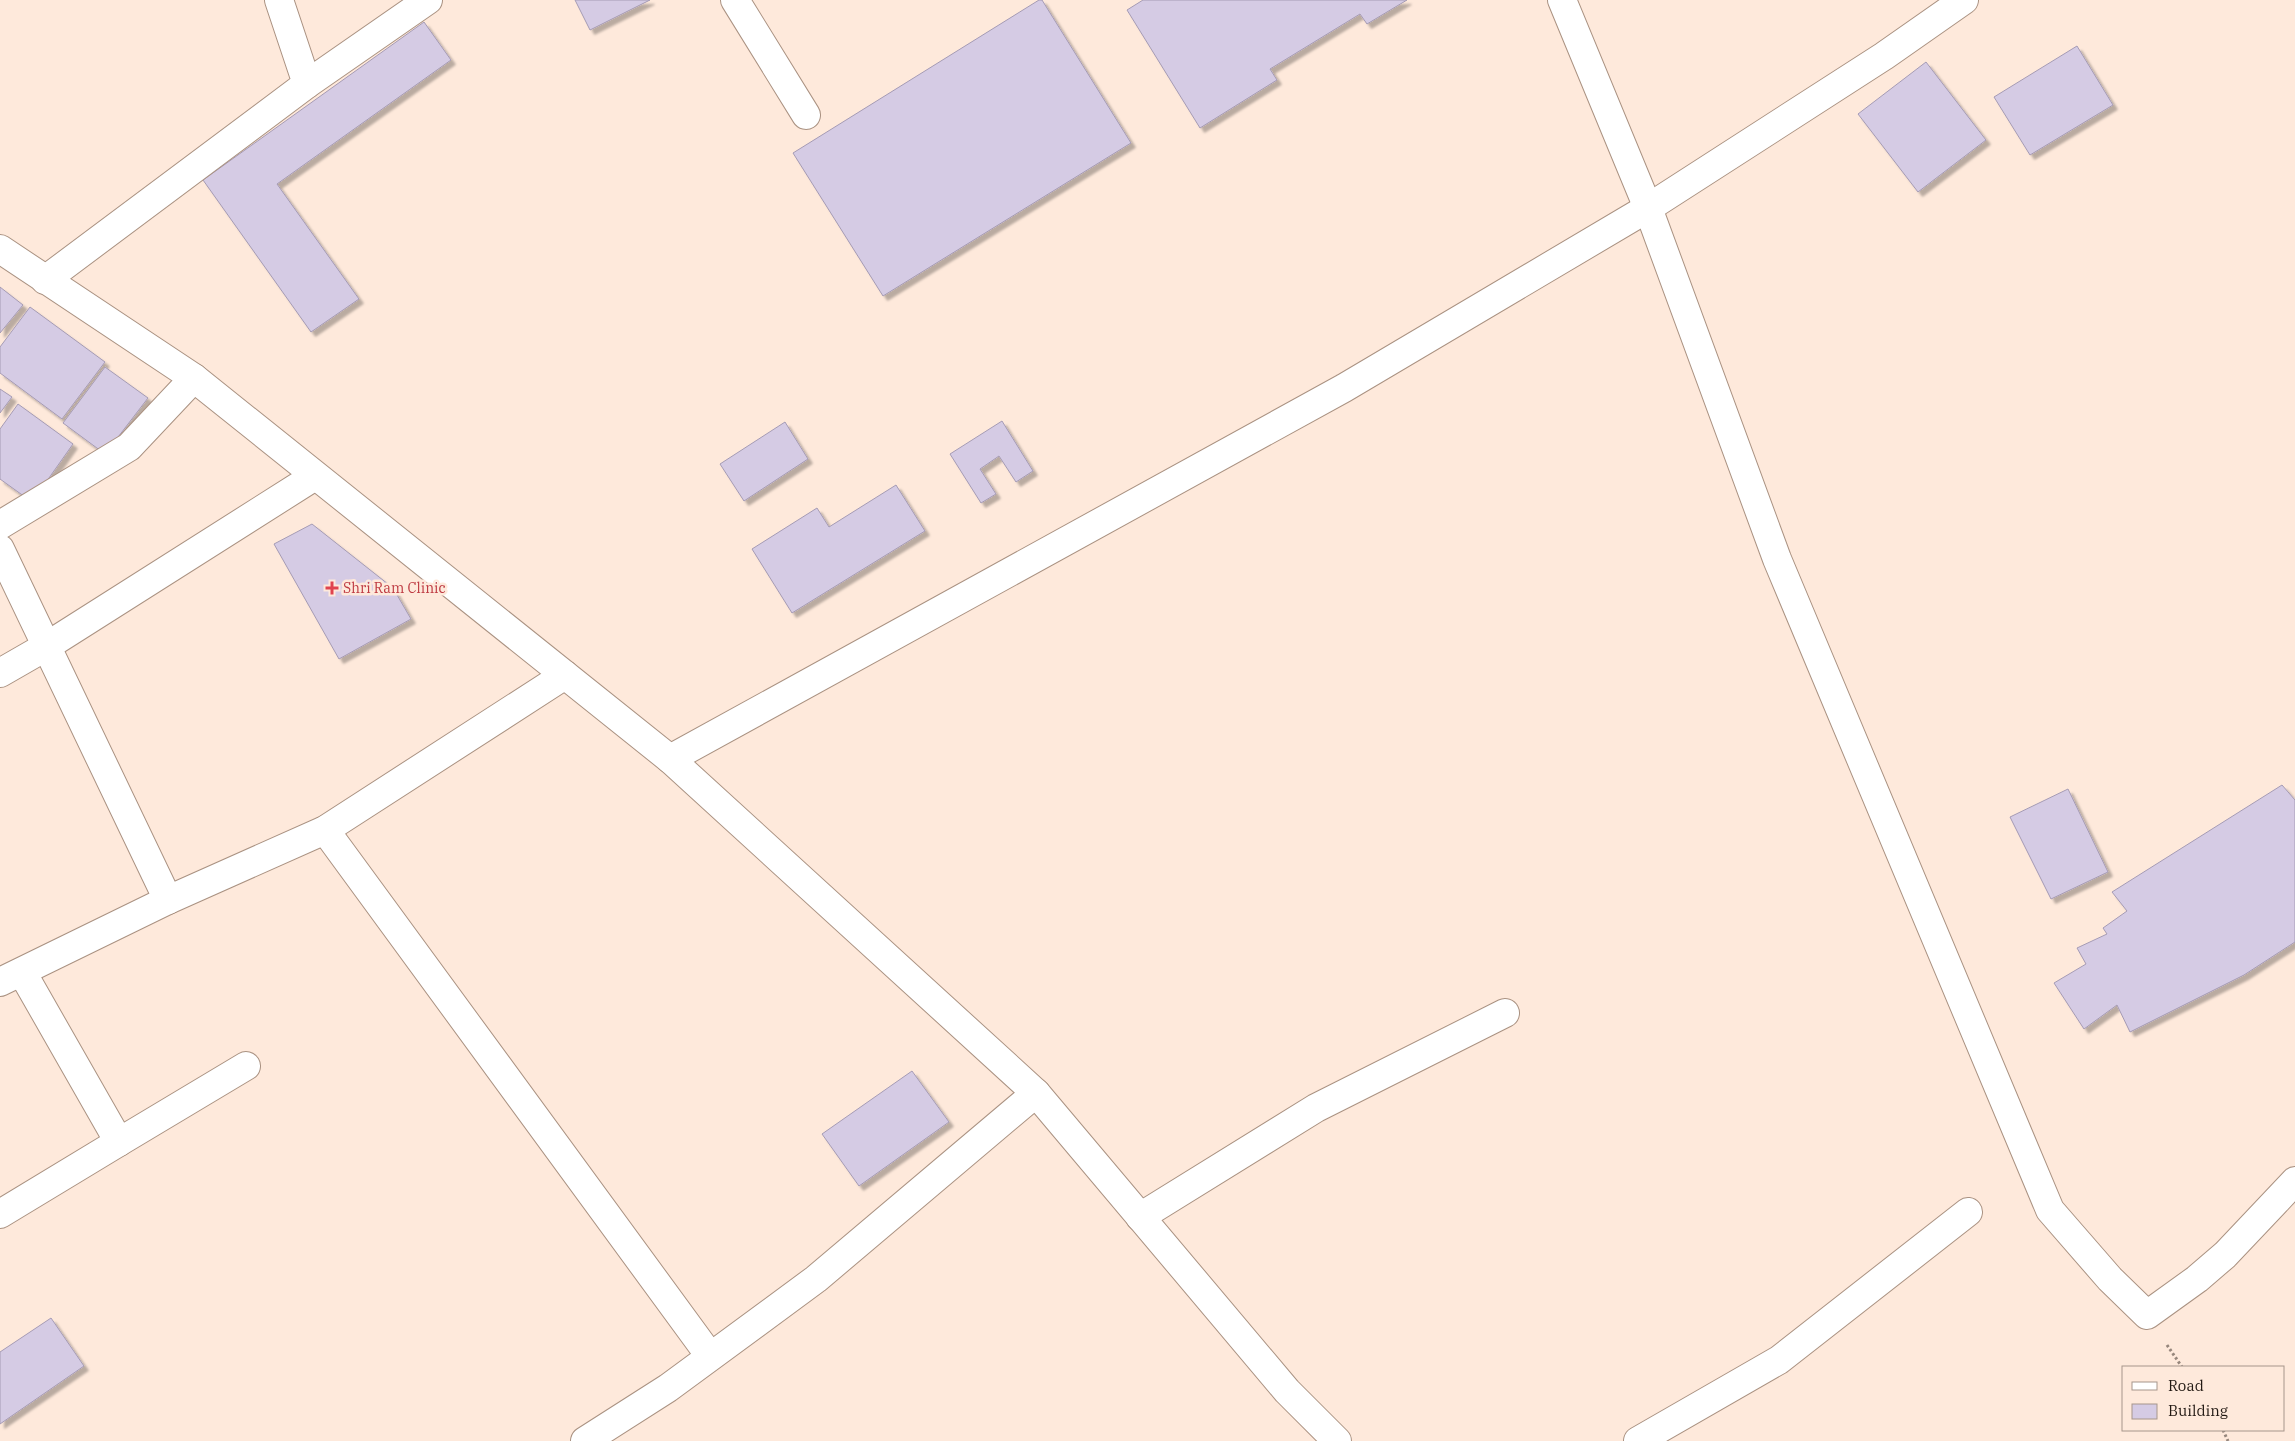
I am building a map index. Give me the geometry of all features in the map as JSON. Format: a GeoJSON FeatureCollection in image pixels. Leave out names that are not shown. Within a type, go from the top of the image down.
{"type":"FeatureCollection","features":[{"type":"Feature","properties":{"kind":"street"},"geometry":{"type":"LineString","coordinates":[[279,0],[306,84]]}},
{"type":"Feature","properties":{"kind":"street"},"geometry":{"type":"LineString","coordinates":[[45,280],[306,84],[428,0]]}},
{"type":"Feature","properties":{"kind":"street"},"geometry":{"type":"LineString","coordinates":[[735,0],[806,115]]}},
{"type":"Feature","properties":{"kind":"street"},"geometry":{"type":"LineString","coordinates":[[1562,0],[1648,208],[1777,559],[2050,1210],[2110,1279],[2147,1315],[2197,1279],[2224,1255],[2295,1182]]}},
{"type":"Feature","properties":{"kind":"street"},"geometry":{"type":"LineString","coordinates":[[670,759],[1344,388],[1648,208],[1884,56],[1964,0]]}},
{"type":"Feature","properties":{"kind":"street"},"geometry":{"type":"LineString","coordinates":[[0,249],[194,378],[314,476],[670,759],[1036,1093],[1287,1391],[1337,1441]]}},
{"type":"Feature","properties":{"kind":"street"},"geometry":{"type":"LineString","coordinates":[[0,525],[129,447],[194,378]]}},
{"type":"Feature","properties":{"kind":"street"},"geometry":{"type":"LineString","coordinates":[[0,673],[47,646],[314,476]]}},
{"type":"Feature","properties":{"kind":"street"},"geometry":{"type":"LineString","coordinates":[[0,549],[168,900]]}},
{"type":"Feature","properties":{"kind":"street"},"geometry":{"type":"LineString","coordinates":[[119,1142],[11,977],[168,900],[325,830],[565,675]]}},
{"type":"Feature","properties":{"kind":"street"},"geometry":{"type":"LineString","coordinates":[[325,830],[710,1356]]}},
{"type":"Feature","properties":{"kind":"street"},"geometry":{"type":"LineString","coordinates":[[1140,1217],[1316,1108],[1505,1013]]}},
{"type":"Feature","properties":{"kind":"street"},"geometry":{"type":"LineString","coordinates":[[0,1214],[246,1066]]}},
{"type":"Feature","properties":{"kind":"street"},"geometry":{"type":"LineString","coordinates":[[585,1441],[668,1388],[816,1279],[1036,1093]]}},
{"type":"Feature","properties":{"kind":"street"},"geometry":{"type":"LineString","coordinates":[[1638,1441],[1779,1360],[1968,1212]]}},
{"type":"Feature","properties":{"kind":"building"},"geometry":{"type":"Polygon","coordinates":[[[575,0],[650,0],[590,30],[575,0]]]}},
{"type":"Feature","properties":{"kind":"building"},"geometry":{"type":"Polygon","coordinates":[[[1039,0],[1042,0],[1131,143],[883,296],[793,153],[1039,0]]]}},
{"type":"Feature","properties":{"kind":"building"},"geometry":{"type":"Polygon","coordinates":[[[1143,0],[1407,0],[1367,24],[1360,14],[1270,69],[1277,80],[1200,128],[1127,10],[1143,0]]]}},
{"type":"Feature","properties":{"kind":"building"},"geometry":{"type":"Polygon","coordinates":[[[424,22],[451,60],[277,184],[359,299],[311,332],[203,180],[424,22]]]}},
{"type":"Feature","properties":{"kind":"building"},"geometry":{"type":"Polygon","coordinates":[[[2077,46],[2113,105],[2030,155],[1994,97],[2077,46]]]}},
{"type":"Feature","properties":{"kind":"building"},"geometry":{"type":"Polygon","coordinates":[[[1926,62],[1986,140],[1918,192],[1858,114],[1926,62]]]}},
{"type":"Feature","properties":{"kind":"building"},"geometry":{"type":"Polygon","coordinates":[[[0,287],[23,305],[0,333],[0,287]]]}},
{"type":"Feature","properties":{"kind":"building"},"geometry":{"type":"Polygon","coordinates":[[[30,307],[105,362],[62,419],[0,373],[0,347],[30,307]]]}},
{"type":"Feature","properties":{"kind":"building"},"geometry":{"type":"Polygon","coordinates":[[[105,367],[148,398],[105,454],[63,423],[105,367]]]}},
{"type":"Feature","properties":{"kind":"building"},"geometry":{"type":"Polygon","coordinates":[[[0,389],[12,397],[0,413],[0,389]]]}},
{"type":"Feature","properties":{"kind":"building"},"geometry":{"type":"Polygon","coordinates":[[[18,404],[73,444],[32,502],[0,479],[0,429],[18,404]]]}},
{"type":"Feature","properties":{"kind":"building"},"geometry":{"type":"Polygon","coordinates":[[[1002,421],[1033,471],[1016,482],[999,456],[980,469],[996,494],[981,503],[950,454],[1002,421]]]}},
{"type":"Feature","properties":{"kind":"building"},"geometry":{"type":"Polygon","coordinates":[[[785,422],[808,459],[744,501],[720,464],[785,422]]]}},
{"type":"Feature","properties":{"kind":"building"},"geometry":{"type":"Polygon","coordinates":[[[896,485],[925,531],[792,613],[752,549],[817,508],[829,527],[896,485]]]}},
{"type":"Feature","properties":{"kind":"building"},"geometry":{"type":"Polygon","coordinates":[[[312,524],[393,588],[411,619],[339,659],[274,544],[312,524]]]}},
{"type":"Feature","properties":{"kind":"building"},"geometry":{"type":"Polygon","coordinates":[[[2282,785],[2295,800],[2295,942],[2244,975],[2130,1032],[2117,1005],[2084,1029],[2054,983],[2086,964],[2077,948],[2107,934],[2103,928],[2127,911],[2112,892],[2282,785]]]}},
{"type":"Feature","properties":{"kind":"building"},"geometry":{"type":"Polygon","coordinates":[[[2068,789],[2108,872],[2051,899],[2010,817],[2068,789]]]}},
{"type":"Feature","properties":{"kind":"building"},"geometry":{"type":"Polygon","coordinates":[[[912,1071],[949,1122],[859,1186],[822,1134],[912,1071]]]}},
{"type":"Feature","properties":{"kind":"building"},"geometry":{"type":"Polygon","coordinates":[[[51,1318],[84,1366],[0,1424],[0,1352],[51,1318]]]}},
{"type":"Feature","properties":{"kind":"place","name":"Shri Ram Clinic"},"geometry":{"type":"Point","coordinates":[332,588]}}]}
